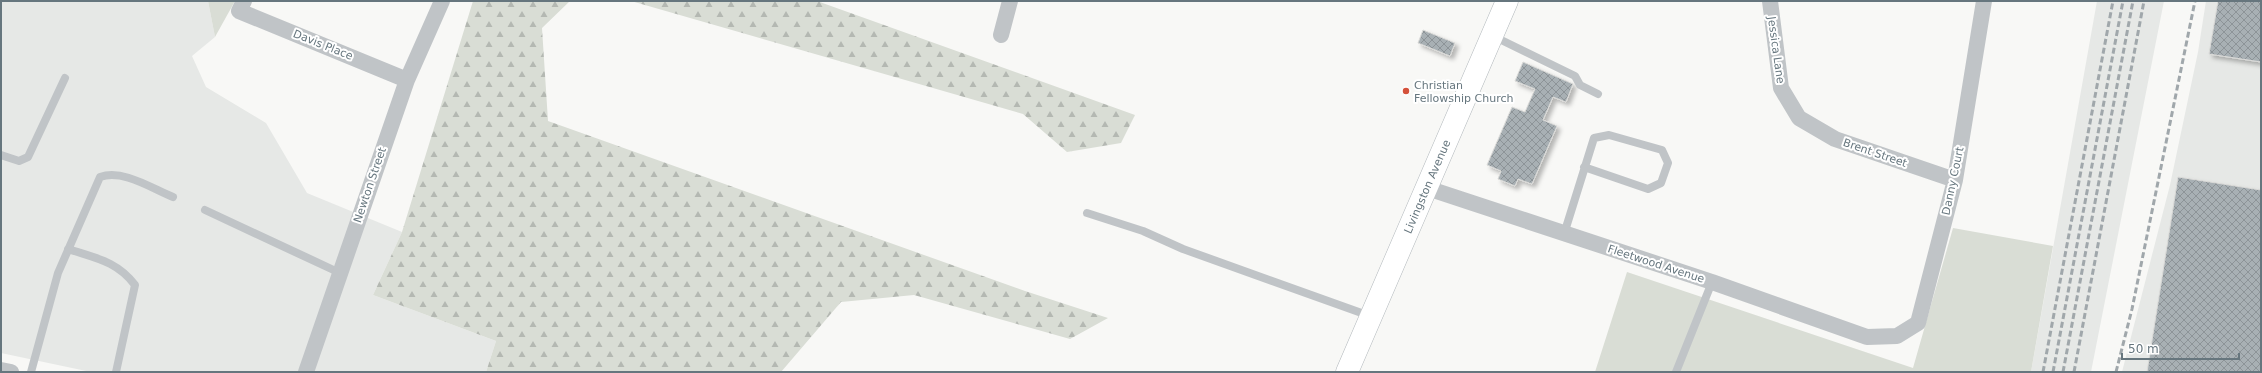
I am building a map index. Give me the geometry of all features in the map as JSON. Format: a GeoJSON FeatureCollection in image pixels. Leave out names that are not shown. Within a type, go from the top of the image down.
{"type":"FeatureCollection","features":[{"type":"Feature","properties":{"kind":"main road","name":"Livingston Avenue"},"geometry":{"type":"LineString","coordinates":[[1348,372],[1507,1]]}},
{"type":"Feature","properties":{"kind":"street","name":"Newton Street"},"geometry":{"type":"LineString","coordinates":[[306,372],[407,80],[442,1]]}},
{"type":"Feature","properties":{"kind":"street"},"geometry":{"type":"LineString","coordinates":[[1001,35],[1010,1]]}},
{"type":"Feature","properties":{"kind":"street","name":"Jessica Lane"},"geometry":{"type":"LineString","coordinates":[[1770,1],[1781,88],[1799,118]]}},
{"type":"Feature","properties":{"kind":"street","name":"Danny Court"},"geometry":{"type":"LineString","coordinates":[[1886,336],[1897,336],[1918,323],[1955,180],[1984,1]]}},
{"type":"Feature","properties":{"kind":"street","name":"Davis Place"},"geometry":{"type":"LineString","coordinates":[[241,6],[407,80]]}},
{"type":"Feature","properties":{"kind":"street","name":"Brent Street"},"geometry":{"type":"LineString","coordinates":[[1799,118],[1835,139],[1955,180]]}},
{"type":"Feature","properties":{"kind":"street","name":"Fleetwood Avenue"},"geometry":{"type":"LineString","coordinates":[[1427,188],[1712,282],[1867,336],[1886,336]]}},
{"type":"Feature","properties":{"kind":"street"},"geometry":{"type":"LineString","coordinates":[[1,370],[11,372]]}},
{"type":"Feature","properties":{"kind":"lane"},"geometry":{"type":"LineString","coordinates":[[1492,36],[1575,76],[1580,85],[1598,94]]}},
{"type":"Feature","properties":{"kind":"lane"},"geometry":{"type":"LineString","coordinates":[[1,155],[20,161],[28,157],[65,78]]}},
{"type":"Feature","properties":{"kind":"lane"},"geometry":{"type":"LineString","coordinates":[[1564,234],[1584,167],[1594,138],[1609,135],[1662,150],[1668,163],[1661,183],[1648,189],[1584,167]]}},
{"type":"Feature","properties":{"kind":"lane"},"geometry":{"type":"LineString","coordinates":[[32,372],[58,273],[100,177],[109,174],[119,175],[173,197]]}},
{"type":"Feature","properties":{"kind":"lane"},"geometry":{"type":"LineString","coordinates":[[205,210],[340,273]]}},
{"type":"Feature","properties":{"kind":"lane"},"geometry":{"type":"LineString","coordinates":[[1087,213],[1143,231],[1183,249],[1371,317]]}},
{"type":"Feature","properties":{"kind":"lane"},"geometry":{"type":"LineString","coordinates":[[68,249],[110,263],[125,271],[135,285],[116,372]]}},
{"type":"Feature","properties":{"kind":"lane"},"geometry":{"type":"LineString","coordinates":[[1676,372],[1712,282]]}},
{"type":"Feature","properties":{"kind":"shaded area"},"geometry":{"type":"Polygon","coordinates":[[[1,1],[208,1],[215,37],[192,56],[206,87],[266,123],[307,193],[402,232],[373,295],[496,341],[486,372],[91,372],[1,353],[1,1]]]}},
{"type":"Feature","properties":{"kind":"shaded area"},"geometry":{"type":"Polygon","coordinates":[[[2097,1],[2164,1],[2091,372],[2031,372],[2097,1]]]}},
{"type":"Feature","properties":{"kind":"shaded area"},"geometry":{"type":"Polygon","coordinates":[[[2206,1],[2261,1],[2261,372],[2122,372],[2170,185],[2198,52],[2206,1]]]}},
{"type":"Feature","properties":{"kind":"green space"},"geometry":{"type":"Polygon","coordinates":[[[208,1],[235,1],[215,37],[208,1]]]}},
{"type":"Feature","properties":{"kind":"green space"},"geometry":{"type":"Polygon","coordinates":[[[473,1],[570,1],[542,28],[548,121],[1025,291],[1108,318],[1070,339],[914,295],[841,302],[781,372],[486,372],[496,341],[373,295],[402,232],[473,1]]]}},
{"type":"Feature","properties":{"kind":"green space"},"geometry":{"type":"Polygon","coordinates":[[[631,1],[817,1],[1135,115],[1121,143],[1067,152],[1023,114],[631,1]]]}},
{"type":"Feature","properties":{"kind":"green space"},"geometry":{"type":"Polygon","coordinates":[[[1953,228],[2053,246],[2031,372],[1595,372],[1627,272],[1913,368],[1953,228]]]}},
{"type":"Feature","properties":{"kind":"building"},"geometry":{"type":"Polygon","coordinates":[[[2218,1],[2261,1],[2261,62],[2209,54],[2218,1]]]}},
{"type":"Feature","properties":{"kind":"building"},"geometry":{"type":"Polygon","coordinates":[[[1423,30],[1455,43],[1450,56],[1418,43],[1423,30]]]}},
{"type":"Feature","properties":{"kind":"building"},"geometry":{"type":"Polygon","coordinates":[[[1523,62],[1573,84],[1566,102],[1553,97],[1543,120],[1557,126],[1532,184],[1518,179],[1515,186],[1498,179],[1501,171],[1487,165],[1512,107],[1525,112],[1535,89],[1515,81],[1523,62]]]}},
{"type":"Feature","properties":{"kind":"building"},"geometry":{"type":"Polygon","coordinates":[[[2178,177],[2261,190],[2261,372],[2147,372],[2178,177]]]}},
{"type":"Feature","properties":{"kind":"railway"},"geometry":{"type":"LineString","coordinates":[[2043,372],[2113,1]]}},
{"type":"Feature","properties":{"kind":"railway"},"geometry":{"type":"LineString","coordinates":[[2053,372],[2123,1]]}},
{"type":"Feature","properties":{"kind":"railway"},"geometry":{"type":"LineString","coordinates":[[2063,372],[2133,1]]}},
{"type":"Feature","properties":{"kind":"railway"},"geometry":{"type":"LineString","coordinates":[[2074,372],[2144,1]]}},
{"type":"Feature","properties":{"kind":"railway"},"geometry":{"type":"LineString","coordinates":[[2116,372],[2132,309],[2195,1]]}},
{"type":"Feature","properties":{"kind":"place","name":"Christian Fellowship Church"},"geometry":{"type":"Point","coordinates":[1406,91]}}]}
